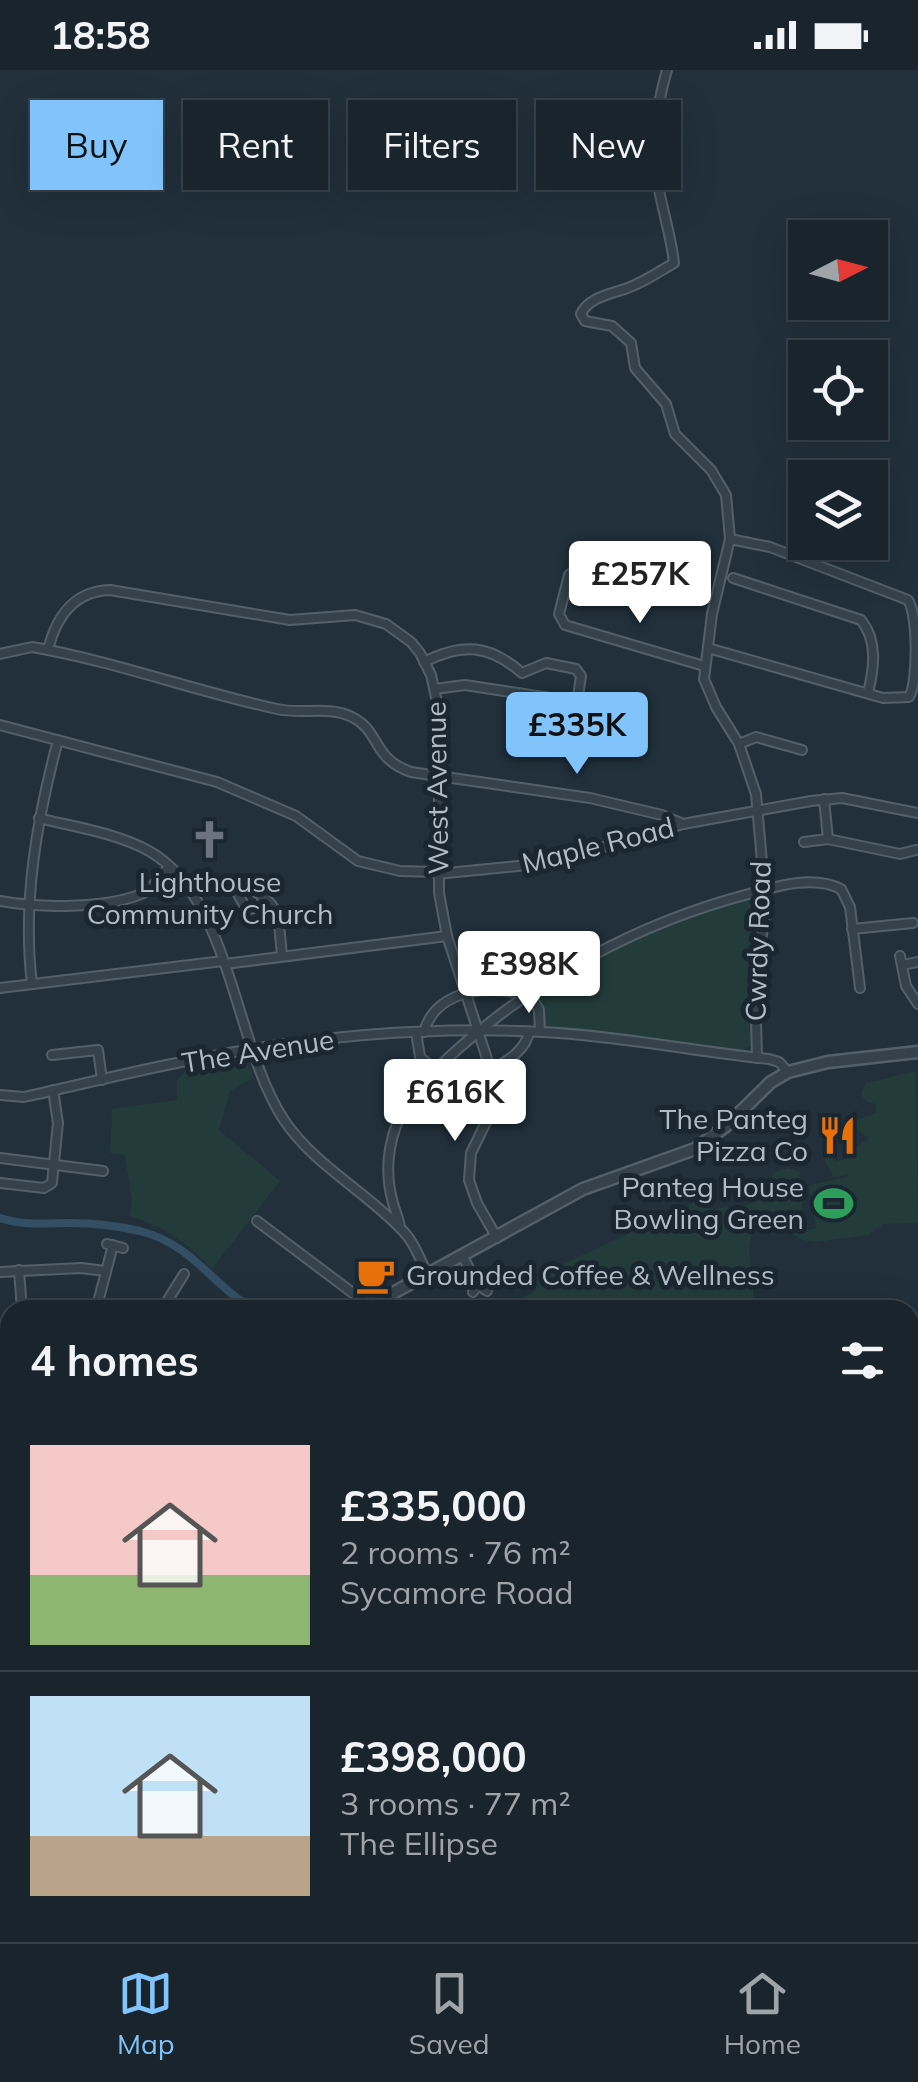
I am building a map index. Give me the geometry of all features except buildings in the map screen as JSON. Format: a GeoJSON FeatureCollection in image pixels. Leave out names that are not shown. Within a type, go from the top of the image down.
{"type":"FeatureCollection","features":[{"type":"Feature","properties":{"kind":"street"},"geometry":{"type":"LineString","coordinates":[[576,570],[569,574],[559,614],[566,625],[704,666],[730,538],[726,495],[720,481],[676,434],[666,404],[634,368],[631,343],[612,326],[585,321],[581,314],[583,307],[596,299],[633,286],[674,262],[656,174],[654,138],[659,98],[668,70]]}},
{"type":"Feature","properties":{"kind":"street"},"geometry":{"type":"LineString","coordinates":[[708,648],[896,700],[909,697],[914,691],[914,616],[908,600],[770,548],[730,538]]}},
{"type":"Feature","properties":{"kind":"street"},"geometry":{"type":"LineString","coordinates":[[733,578],[862,620],[871,634],[874,658],[868,693]]}},
{"type":"Feature","properties":{"kind":"street"},"geometry":{"type":"LineString","coordinates":[[48,650],[61,614],[80,598],[110,590],[290,620],[340,615],[370,618],[399,632],[424,662],[454,649],[470,648],[507,658],[522,673]]}},
{"type":"Feature","properties":{"kind":"street"},"geometry":{"type":"LineString","coordinates":[[0,654],[32,647],[274,709],[332,710],[366,727],[385,759],[393,765],[438,776],[590,798],[662,814],[683,824]]}},
{"type":"Feature","properties":{"kind":"street","name":"West Avenue"},"geometry":{"type":"LineString","coordinates":[[424,662],[439,710],[437,873],[447,936],[491,1068]]}},
{"type":"Feature","properties":{"kind":"street"},"geometry":{"type":"LineString","coordinates":[[435,689],[465,685],[574,700],[578,696],[581,676],[576,669],[546,663],[522,673]]}},
{"type":"Feature","properties":{"kind":"street","name":"Cwrdy Road"},"geometry":{"type":"LineString","coordinates":[[704,666],[706,688],[740,744],[757,808],[765,889],[755,983],[760,1058],[771,1082]]}},
{"type":"Feature","properties":{"kind":"street"},"geometry":{"type":"LineString","coordinates":[[518,694],[522,673]]}},
{"type":"Feature","properties":{"kind":"street","name":"Maple Road"},"geometry":{"type":"LineString","coordinates":[[0,725],[216,782],[271,804],[314,828],[358,861],[400,871],[437,873],[548,863],[683,824],[824,799],[857,800],[918,813]]}},
{"type":"Feature","properties":{"kind":"street"},"geometry":{"type":"LineString","coordinates":[[740,744],[756,738],[802,750]]}},
{"type":"Feature","properties":{"kind":"street"},"geometry":{"type":"LineString","coordinates":[[32,984],[28,953],[30,905],[39,818],[58,740]]}},
{"type":"Feature","properties":{"kind":"street"},"geometry":{"type":"LineString","coordinates":[[824,799],[828,839]]}},
{"type":"Feature","properties":{"kind":"street"},"geometry":{"type":"LineString","coordinates":[[39,818],[134,845],[170,867],[208,922],[264,1084],[286,1124],[308,1149],[400,1228]]}},
{"type":"Feature","properties":{"kind":"street"},"geometry":{"type":"LineString","coordinates":[[804,842],[828,839],[900,858],[916,850]]}},
{"type":"Feature","properties":{"kind":"street"},"geometry":{"type":"LineString","coordinates":[[0,901],[55,907],[135,896],[150,888],[170,867]]}},
{"type":"Feature","properties":{"kind":"street"},"geometry":{"type":"LineString","coordinates":[[429,1276],[400,1228],[388,1176],[393,1134],[407,1106],[439,1067],[526,996],[603,950],[670,918],[765,889],[817,881],[833,885],[846,896],[860,988]]}},
{"type":"Feature","properties":{"kind":"street"},"geometry":{"type":"LineString","coordinates":[[264,896],[260,906],[247,910],[234,887],[238,882],[264,896],[272,901],[278,914],[282,955]]}},
{"type":"Feature","properties":{"kind":"street"},"geometry":{"type":"LineString","coordinates":[[852,929],[913,923]]}},
{"type":"Feature","properties":{"kind":"street"},"geometry":{"type":"LineString","coordinates":[[0,988],[447,936]]}},
{"type":"Feature","properties":{"kind":"street"},"geometry":{"type":"LineString","coordinates":[[918,962],[901,960],[906,986],[918,1004]]}},
{"type":"Feature","properties":{"kind":"street"},"geometry":{"type":"LineString","coordinates":[[529,1032],[522,1050],[491,1068],[458,1074],[420,1056],[420,1032],[438,1009],[465,994],[492,988],[533,999],[540,1010],[540,1032]]}},
{"type":"Feature","properties":{"kind":"street","name":"The Avenue"},"geometry":{"type":"LineString","coordinates":[[0,1095],[24,1097],[251,1050],[420,1032],[540,1032],[616,1038],[760,1058],[779,1062],[788,1072]]}},
{"type":"Feature","properties":{"kind":"street"},"geometry":{"type":"LineString","coordinates":[[52,1055],[110,1049]]}},
{"type":"Feature","properties":{"kind":"street"},"geometry":{"type":"LineString","coordinates":[[98,1050],[102,1080]]}},
{"type":"Feature","properties":{"kind":"street"},"geometry":{"type":"LineString","coordinates":[[386,1300],[583,1189],[694,1149],[726,1126],[771,1082],[788,1072],[828,1062],[918,1052]]}},
{"type":"Feature","properties":{"kind":"street"},"geometry":{"type":"LineString","coordinates":[[491,1068],[493,1108],[471,1153],[469,1180],[476,1203],[496,1238]]}},
{"type":"Feature","properties":{"kind":"street"},"geometry":{"type":"LineString","coordinates":[[0,1182],[48,1188],[58,1122],[54,1090]]}},
{"type":"Feature","properties":{"kind":"street"},"geometry":{"type":"LineString","coordinates":[[0,1158],[103,1172]]}},
{"type":"Feature","properties":{"kind":"street"},"geometry":{"type":"LineString","coordinates":[[257,1221],[361,1300]]}},
{"type":"Feature","properties":{"kind":"street"},"geometry":{"type":"LineString","coordinates":[[99,1300],[114,1246]]}},
{"type":"Feature","properties":{"kind":"street"},"geometry":{"type":"LineString","coordinates":[[463,1258],[475,1288],[487,1291]]}},
{"type":"Feature","properties":{"kind":"street"},"geometry":{"type":"LineString","coordinates":[[0,1272],[81,1268],[106,1272]]}},
{"type":"Feature","properties":{"kind":"street"},"geometry":{"type":"LineString","coordinates":[[19,1270],[21,1300]]}},
{"type":"Feature","properties":{"kind":"street"},"geometry":{"type":"LineString","coordinates":[[168,1300],[184,1274]]}},
{"type":"Feature","properties":{"kind":"green space"},"geometry":{"type":"Polygon","coordinates":[[[759,897],[748,989],[751,1045],[743,1051],[545,1028],[543,1004],[534,995],[610,951],[681,919],[759,897]]]}},
{"type":"Feature","properties":{"kind":"green space"},"geometry":{"type":"Polygon","coordinates":[[[246,1058],[254,1078],[230,1091],[219,1130],[280,1181],[212,1269],[174,1236],[130,1216],[132,1201],[125,1155],[110,1153],[112,1109],[177,1100],[177,1080],[185,1071],[246,1058]]]}},
{"type":"Feature","properties":{"kind":"green space"},"geometry":{"type":"Polygon","coordinates":[[[916,1071],[918,1223],[883,1224],[867,1235],[816,1242],[802,1240],[787,1231],[752,1231],[749,1248],[754,1300],[519,1300],[537,1290],[532,1279],[701,1199],[711,1211],[727,1206],[735,1210],[759,1200],[774,1172],[789,1168],[799,1172],[803,1185],[801,1223],[807,1230],[816,1228],[809,1185],[849,1177],[833,1177],[823,1156],[836,1161],[848,1159],[848,1153],[869,1138],[857,1130],[856,1121],[876,1113],[876,1104],[866,1102],[861,1094],[866,1083],[916,1071]]]}},
{"type":"Feature","properties":{"kind":"waterway"},"geometry":{"type":"LineString","coordinates":[[0,1218],[26,1223],[105,1225],[159,1237],[189,1256],[240,1300]]}},
{"type":"Feature","properties":{"kind":"place","name":"Lighthouse Community Church"},"geometry":{"type":"Point","coordinates":[210,839]}},
{"type":"Feature","properties":{"kind":"place","name":"The Panteg Pizza Co"},"geometry":{"type":"Point","coordinates":[838,1135]}},
{"type":"Feature","properties":{"kind":"place","name":"Panteg House Bowling Green"},"geometry":{"type":"Point","coordinates":[834,1203]}},
{"type":"Feature","properties":{"kind":"place","name":"Grounded Coffee & Wellness"},"geometry":{"type":"Point","coordinates":[376,1275]}}]}
